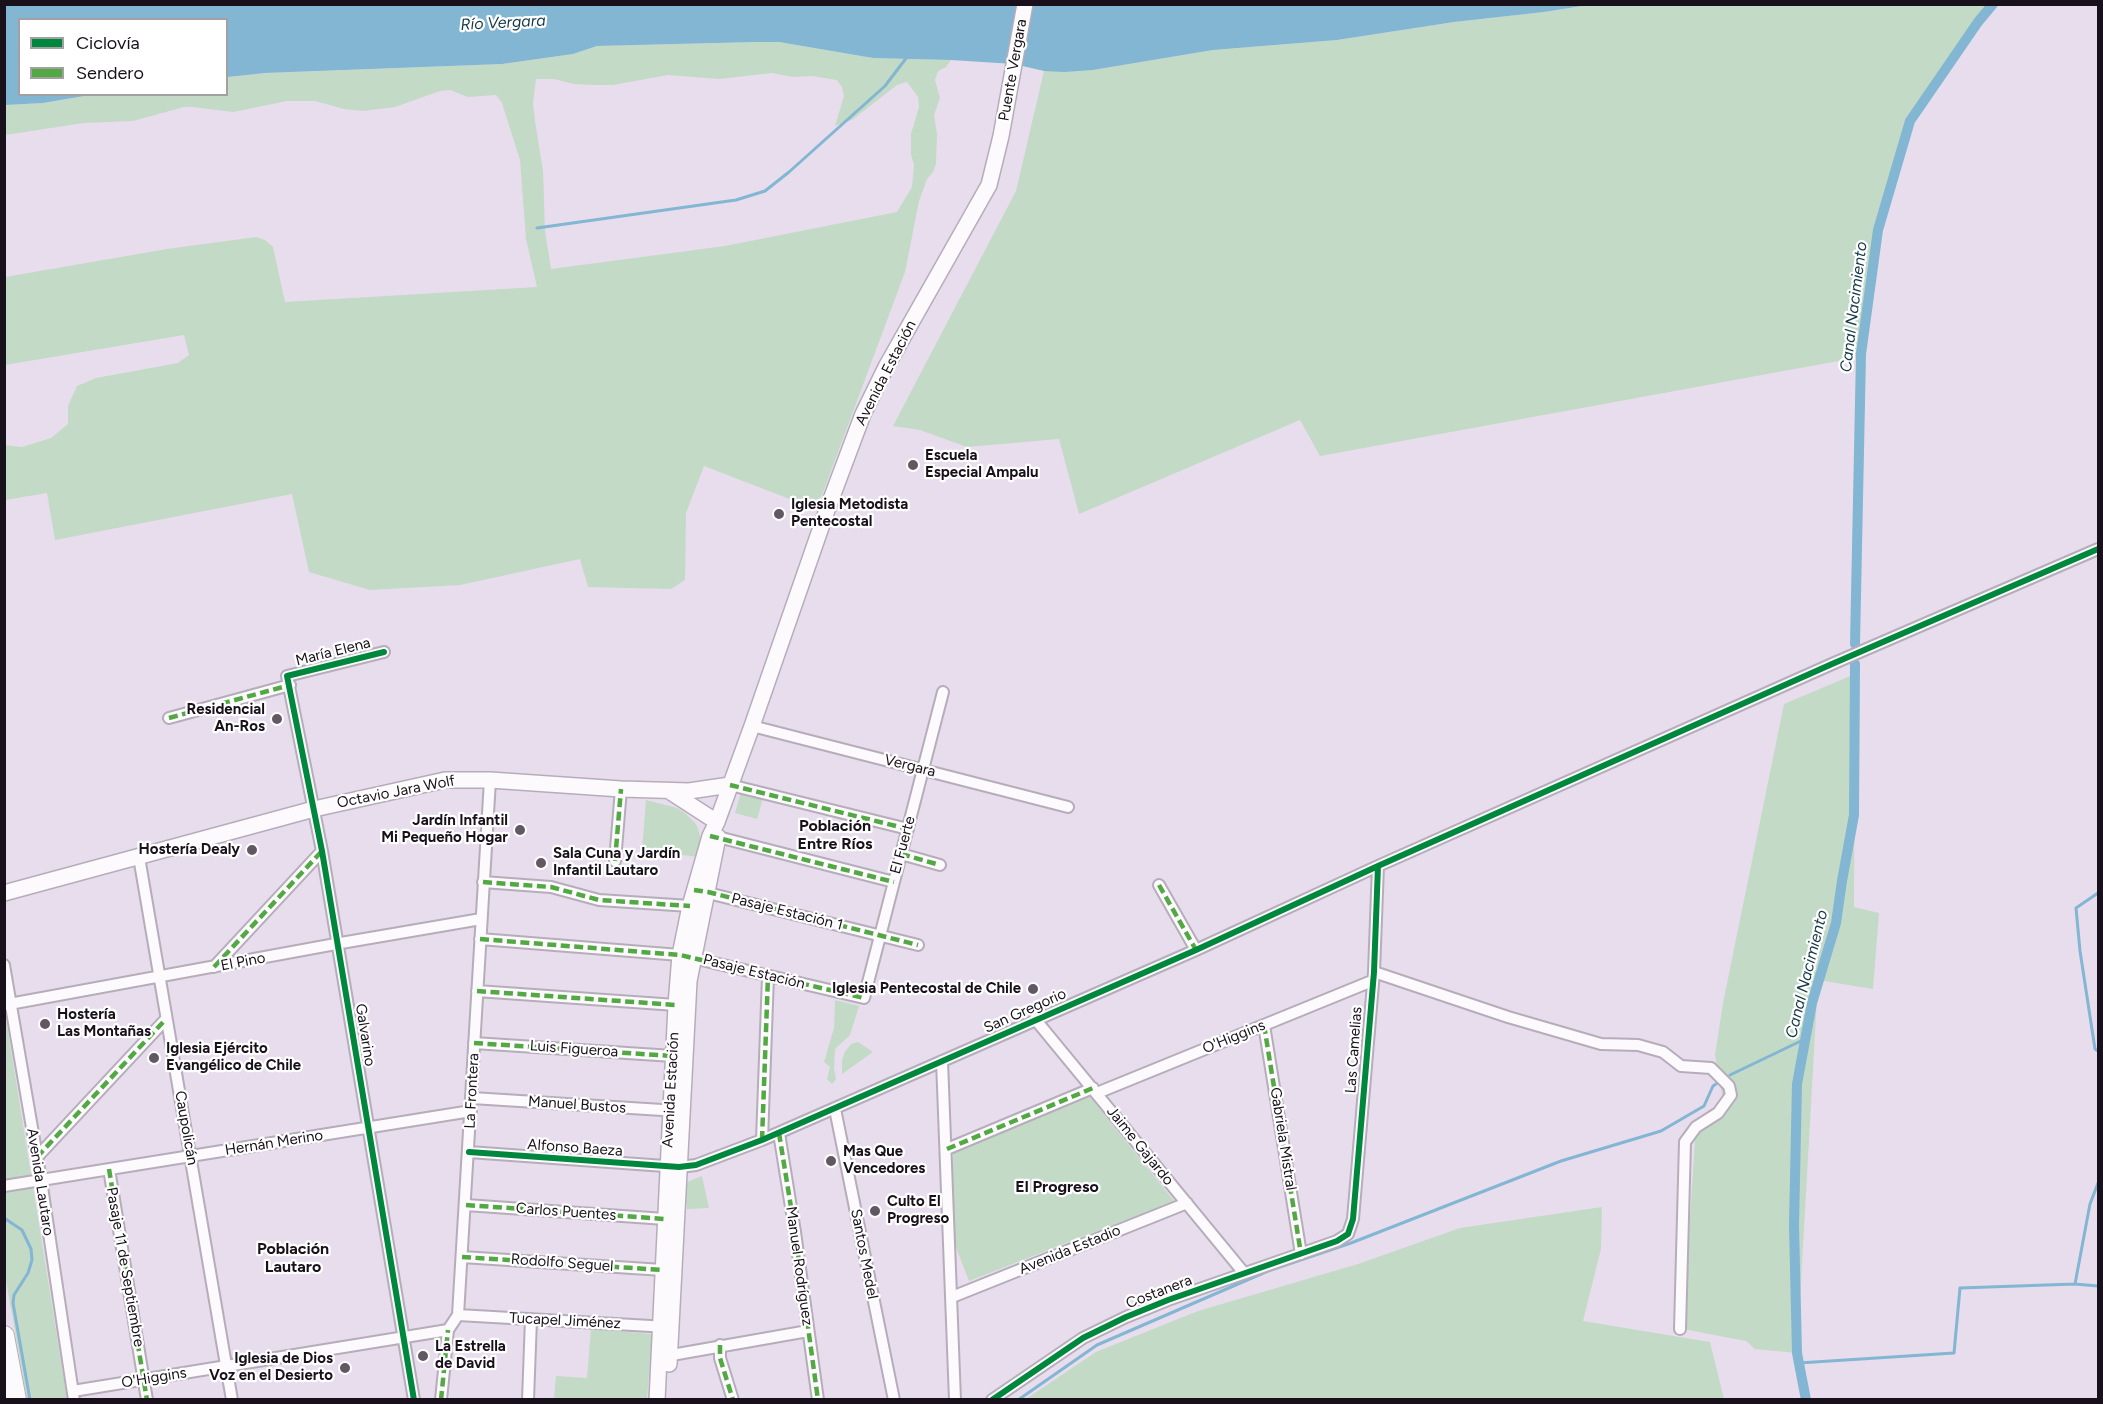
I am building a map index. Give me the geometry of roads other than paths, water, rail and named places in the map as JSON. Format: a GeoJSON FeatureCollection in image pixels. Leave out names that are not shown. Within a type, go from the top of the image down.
{"type":"FeatureCollection","features":[{"type":"Feature","properties":{"kind":"highway"},"geometry":{"type":"LineString","coordinates":[[4,1336],[16,1400]]}},
{"type":"Feature","properties":{"kind":"main road","name":"Puente Vergara"},"geometry":{"type":"LineString","coordinates":[[1001,136],[1025,4]]}},
{"type":"Feature","properties":{"kind":"main road","name":"Avenida Estación"},"geometry":{"type":"LineString","coordinates":[[676,1111],[673,1056],[676,1005],[715,832],[730,785],[863,414],[886,367],[982,201],[994,168],[1001,136]]}},
{"type":"Feature","properties":{"kind":"main road","name":"Octavio Jara Wolf"},"geometry":{"type":"LineString","coordinates":[[4,892],[314,809],[446,780],[490,780],[669,791],[700,791],[730,785]]}},
{"type":"Feature","properties":{"kind":"main road"},"geometry":{"type":"LineString","coordinates":[[669,791],[715,832]]}},
{"type":"Feature","properties":{"kind":"main road","name":"Avenida Estación"},"geometry":{"type":"LineString","coordinates":[[657,1400],[667,1327],[676,1111],[689,981],[686,956],[690,906],[701,891]]}},
{"type":"Feature","properties":{"kind":"main road","name":"Avenida Estación"},"geometry":{"type":"LineString","coordinates":[[667,1327],[663,1270],[665,1219],[674,1166]]}},
{"type":"Feature","properties":{"kind":"main road","name":"Avenida Estación"},"geometry":{"type":"LineString","coordinates":[[664,1356],[667,1400]]}},
{"type":"Feature","properties":{"kind":"street","name":"San Gregorio"},"geometry":{"type":"LineString","coordinates":[[674,1166],[696,1165],[835,1109],[1196,950],[1378,866],[1832,664],[2098,549]]}},
{"type":"Feature","properties":{"kind":"street","name":"María Elena"},"geometry":{"type":"LineString","coordinates":[[169,718],[384,652]]}},
{"type":"Feature","properties":{"kind":"street","name":"Galvarino"},"geometry":{"type":"LineString","coordinates":[[288,680],[322,851],[414,1400]]}},
{"type":"Feature","properties":{"kind":"street","name":"El Fuerte"},"geometry":{"type":"LineString","coordinates":[[864,998],[943,692]]}},
{"type":"Feature","properties":{"kind":"street","name":"Vergara"},"geometry":{"type":"LineString","coordinates":[[752,726],[1068,807]]}},
{"type":"Feature","properties":{"kind":"street","name":"La Frontera"},"geometry":{"type":"LineString","coordinates":[[441,1400],[448,1330],[458,1315],[490,780]]}},
{"type":"Feature","properties":{"kind":"street"},"geometry":{"type":"LineString","coordinates":[[730,785],[908,829]]}},
{"type":"Feature","properties":{"kind":"street"},"geometry":{"type":"LineString","coordinates":[[615,861],[621,789]]}},
{"type":"Feature","properties":{"kind":"street"},"geometry":{"type":"LineString","coordinates":[[715,832],[894,882]]}},
{"type":"Feature","properties":{"kind":"street"},"geometry":{"type":"LineString","coordinates":[[214,967],[322,851]]}},
{"type":"Feature","properties":{"kind":"street"},"geometry":{"type":"LineString","coordinates":[[901,854],[940,865]]}},
{"type":"Feature","properties":{"kind":"street","name":"Caupolicán"},"geometry":{"type":"LineString","coordinates":[[139,856],[232,1400]]}},
{"type":"Feature","properties":{"kind":"street","name":"Las Camelias"},"geometry":{"type":"LineString","coordinates":[[1348,1234],[1353,1219],[1373,976],[1378,866]]}},
{"type":"Feature","properties":{"kind":"street"},"geometry":{"type":"LineString","coordinates":[[483,882],[551,887],[599,900],[690,906]]}},
{"type":"Feature","properties":{"kind":"street"},"geometry":{"type":"LineString","coordinates":[[1159,885],[1196,950]]}},
{"type":"Feature","properties":{"kind":"street","name":"Pasaje Estación 1"},"geometry":{"type":"LineString","coordinates":[[701,891],[918,945]]}},
{"type":"Feature","properties":{"kind":"street","name":"El Pino"},"geometry":{"type":"LineString","coordinates":[[8,1005],[338,943],[481,919]]}},
{"type":"Feature","properties":{"kind":"street","name":"Pasaje Estación"},"geometry":{"type":"LineString","coordinates":[[480,939],[686,956],[864,998]]}},
{"type":"Feature","properties":{"kind":"street","name":"Avenida Lautaro"},"geometry":{"type":"LineString","coordinates":[[4,965],[8,1005],[41,1180],[73,1395]]}},
{"type":"Feature","properties":{"kind":"street"},"geometry":{"type":"LineString","coordinates":[[762,1140],[768,976]]}},
{"type":"Feature","properties":{"kind":"street"},"geometry":{"type":"LineString","coordinates":[[1373,976],[1601,1044],[1638,1045],[1663,1052],[1681,1066],[1711,1068],[1729,1086],[1731,1095],[1718,1113],[1696,1127],[1685,1142],[1680,1329]]}},
{"type":"Feature","properties":{"kind":"street","name":"O'Higgins"},"geometry":{"type":"LineString","coordinates":[[947,1149],[1264,1025],[1373,976]]}},
{"type":"Feature","properties":{"kind":"street"},"geometry":{"type":"LineString","coordinates":[[477,992],[676,1005]]}},
{"type":"Feature","properties":{"kind":"street"},"geometry":{"type":"LineString","coordinates":[[37,1157],[166,1018]]}},
{"type":"Feature","properties":{"kind":"street","name":"Jaime Gajardo"},"geometry":{"type":"LineString","coordinates":[[1035,1019],[1244,1273]]}},
{"type":"Feature","properties":{"kind":"street","name":"Gabriela Mistral"},"geometry":{"type":"LineString","coordinates":[[1264,1025],[1301,1254]]}},
{"type":"Feature","properties":{"kind":"street","name":"Luis Figueroa"},"geometry":{"type":"LineString","coordinates":[[474,1043],[673,1056]]}},
{"type":"Feature","properties":{"kind":"street"},"geometry":{"type":"LineString","coordinates":[[942,1061],[955,1400]]}},
{"type":"Feature","properties":{"kind":"street","name":"Manuel Bustos"},"geometry":{"type":"LineString","coordinates":[[472,1098],[676,1111]]}},
{"type":"Feature","properties":{"kind":"street","name":"Santos Medel"},"geometry":{"type":"LineString","coordinates":[[835,1109],[894,1400]]}},
{"type":"Feature","properties":{"kind":"street","name":"Hernán Merino"},"geometry":{"type":"LineString","coordinates":[[4,1186],[471,1111]]}},
{"type":"Feature","properties":{"kind":"street","name":"Manuel Rodríguez"},"geometry":{"type":"LineString","coordinates":[[779,1133],[818,1400]]}},
{"type":"Feature","properties":{"kind":"street","name":"Alfonso Baeza"},"geometry":{"type":"LineString","coordinates":[[469,1152],[674,1166]]}},
{"type":"Feature","properties":{"kind":"street","name":"Pasaje 11 de Septiembre"},"geometry":{"type":"LineString","coordinates":[[109,1169],[147,1400]]}},
{"type":"Feature","properties":{"kind":"street","name":"Avenida Estadio"},"geometry":{"type":"LineString","coordinates":[[952,1298],[1187,1203]]}},
{"type":"Feature","properties":{"kind":"street","name":"Carlos Puentes"},"geometry":{"type":"LineString","coordinates":[[466,1205],[665,1219]]}},
{"type":"Feature","properties":{"kind":"street","name":"Costanera"},"geometry":{"type":"LineString","coordinates":[[992,1400],[1083,1338],[1136,1312],[1337,1241],[1348,1234]]}},
{"type":"Feature","properties":{"kind":"street","name":"Rodolfo Seguel"},"geometry":{"type":"LineString","coordinates":[[462,1257],[663,1270]]}},
{"type":"Feature","properties":{"kind":"street","name":"Tucapel Jiménez"},"geometry":{"type":"LineString","coordinates":[[458,1315],[667,1327]]}},
{"type":"Feature","properties":{"kind":"street"},"geometry":{"type":"LineString","coordinates":[[528,1400],[531,1319]]}},
{"type":"Feature","properties":{"kind":"street","name":"O'Higgins"},"geometry":{"type":"LineString","coordinates":[[73,1395],[144,1379],[448,1330]]}},
{"type":"Feature","properties":{"kind":"street"},"geometry":{"type":"LineString","coordinates":[[664,1356],[808,1331]]}},
{"type":"Feature","properties":{"kind":"street"},"geometry":{"type":"LineString","coordinates":[[720,1345],[720,1358],[733,1400]]}},
{"type":"Feature","properties":{"kind":"water","name":"Río Vergara"},"geometry":{"type":"Polygon","coordinates":[[[5,5],[1588,5],[1337,40],[1213,50],[1093,70],[1064,72],[1044,71],[1014,64],[873,58],[779,42],[755,42],[597,46],[573,54],[502,64],[265,73],[228,77],[228,18],[18,18],[18,96],[84,96],[43,103],[5,105],[5,5]]]}},
{"type":"Feature","properties":{"kind":"waterway","name":"Canal Nacimiento"},"geometry":{"type":"LineString","coordinates":[[1855,644],[1861,354],[1878,230],[1910,121],[1978,22],[1993,4]]}},
{"type":"Feature","properties":{"kind":"waterway"},"geometry":{"type":"LineString","coordinates":[[537,228],[736,200],[765,191],[885,86],[907,57]]}},
{"type":"Feature","properties":{"kind":"waterway","name":"Canal Nacimiento"},"geometry":{"type":"LineString","coordinates":[[1806,1400],[1797,1353],[1794,1225],[1797,1084],[1812,1003],[1836,923],[1854,815],[1855,664]]}},
{"type":"Feature","properties":{"kind":"waterway"},"geometry":{"type":"LineString","coordinates":[[2098,893],[2076,908],[2095,1049],[2098,1051]]}},
{"type":"Feature","properties":{"kind":"waterway"},"geometry":{"type":"LineString","coordinates":[[1730,1075],[1805,1039]]}},
{"type":"Feature","properties":{"kind":"waterway"},"geometry":{"type":"LineString","coordinates":[[1018,1400],[1097,1345],[1268,1271],[1351,1243],[1561,1161],[1661,1131],[1704,1106],[1716,1084]]}},
{"type":"Feature","properties":{"kind":"waterway"},"geometry":{"type":"LineString","coordinates":[[2075,1284],[2090,1204],[2098,1183]]}},
{"type":"Feature","properties":{"kind":"waterway"},"geometry":{"type":"LineString","coordinates":[[4,1218],[22,1230],[31,1249],[32,1260],[28,1273],[14,1295],[13,1303],[30,1400]]}},
{"type":"Feature","properties":{"kind":"waterway"},"geometry":{"type":"LineString","coordinates":[[1799,1363],[1954,1353],[1960,1288],[2075,1284],[2098,1286]]}},
{"type":"Feature","properties":{"kind":"place","name":"Escuela Especial Ampalu"},"geometry":{"type":"Point","coordinates":[913,465]}},
{"type":"Feature","properties":{"kind":"place","name":"Iglesia Metodista Pentecostal"},"geometry":{"type":"Point","coordinates":[779,514]}},
{"type":"Feature","properties":{"kind":"place","name":"Residencial An-Ros"},"geometry":{"type":"Point","coordinates":[277,719]}},
{"type":"Feature","properties":{"kind":"place","name":"Jardín Infantil Mi Pequeño Hogar"},"geometry":{"type":"Point","coordinates":[520,830]}},
{"type":"Feature","properties":{"kind":"place","name":"Hostería Dealy"},"geometry":{"type":"Point","coordinates":[252,850]}},
{"type":"Feature","properties":{"kind":"place","name":"Sala Cuna y Jardín Infantil Lautaro"},"geometry":{"type":"Point","coordinates":[541,863]}},
{"type":"Feature","properties":{"kind":"place","name":"Iglesia Pentecostal de Chile"},"geometry":{"type":"Point","coordinates":[1033,989]}},
{"type":"Feature","properties":{"kind":"place","name":"Hostería Las Montañas"},"geometry":{"type":"Point","coordinates":[45,1024]}},
{"type":"Feature","properties":{"kind":"place","name":"Iglesia Ejército Evangélico de Chile"},"geometry":{"type":"Point","coordinates":[154,1058]}},
{"type":"Feature","properties":{"kind":"place","name":"Mas Que Vencedores"},"geometry":{"type":"Point","coordinates":[831,1161]}},
{"type":"Feature","properties":{"kind":"place","name":"Culto El Progreso"},"geometry":{"type":"Point","coordinates":[875,1211]}},
{"type":"Feature","properties":{"kind":"place","name":"La Estrella de David"},"geometry":{"type":"Point","coordinates":[423,1356]}},
{"type":"Feature","properties":{"kind":"place","name":"Iglesia de Dios Voz en el Desierto"},"geometry":{"type":"Point","coordinates":[345,1368]}},
{"type":"Feature","properties":{"kind":"district","name":"Población Entre Ríos"},"geometry":{"type":"Point","coordinates":[835,835]}},
{"type":"Feature","properties":{"kind":"district","name":"El Progreso"},"geometry":{"type":"Point","coordinates":[1057,1187]}},
{"type":"Feature","properties":{"kind":"district","name":"Población Lautaro"},"geometry":{"type":"Point","coordinates":[293,1258]}}]}
